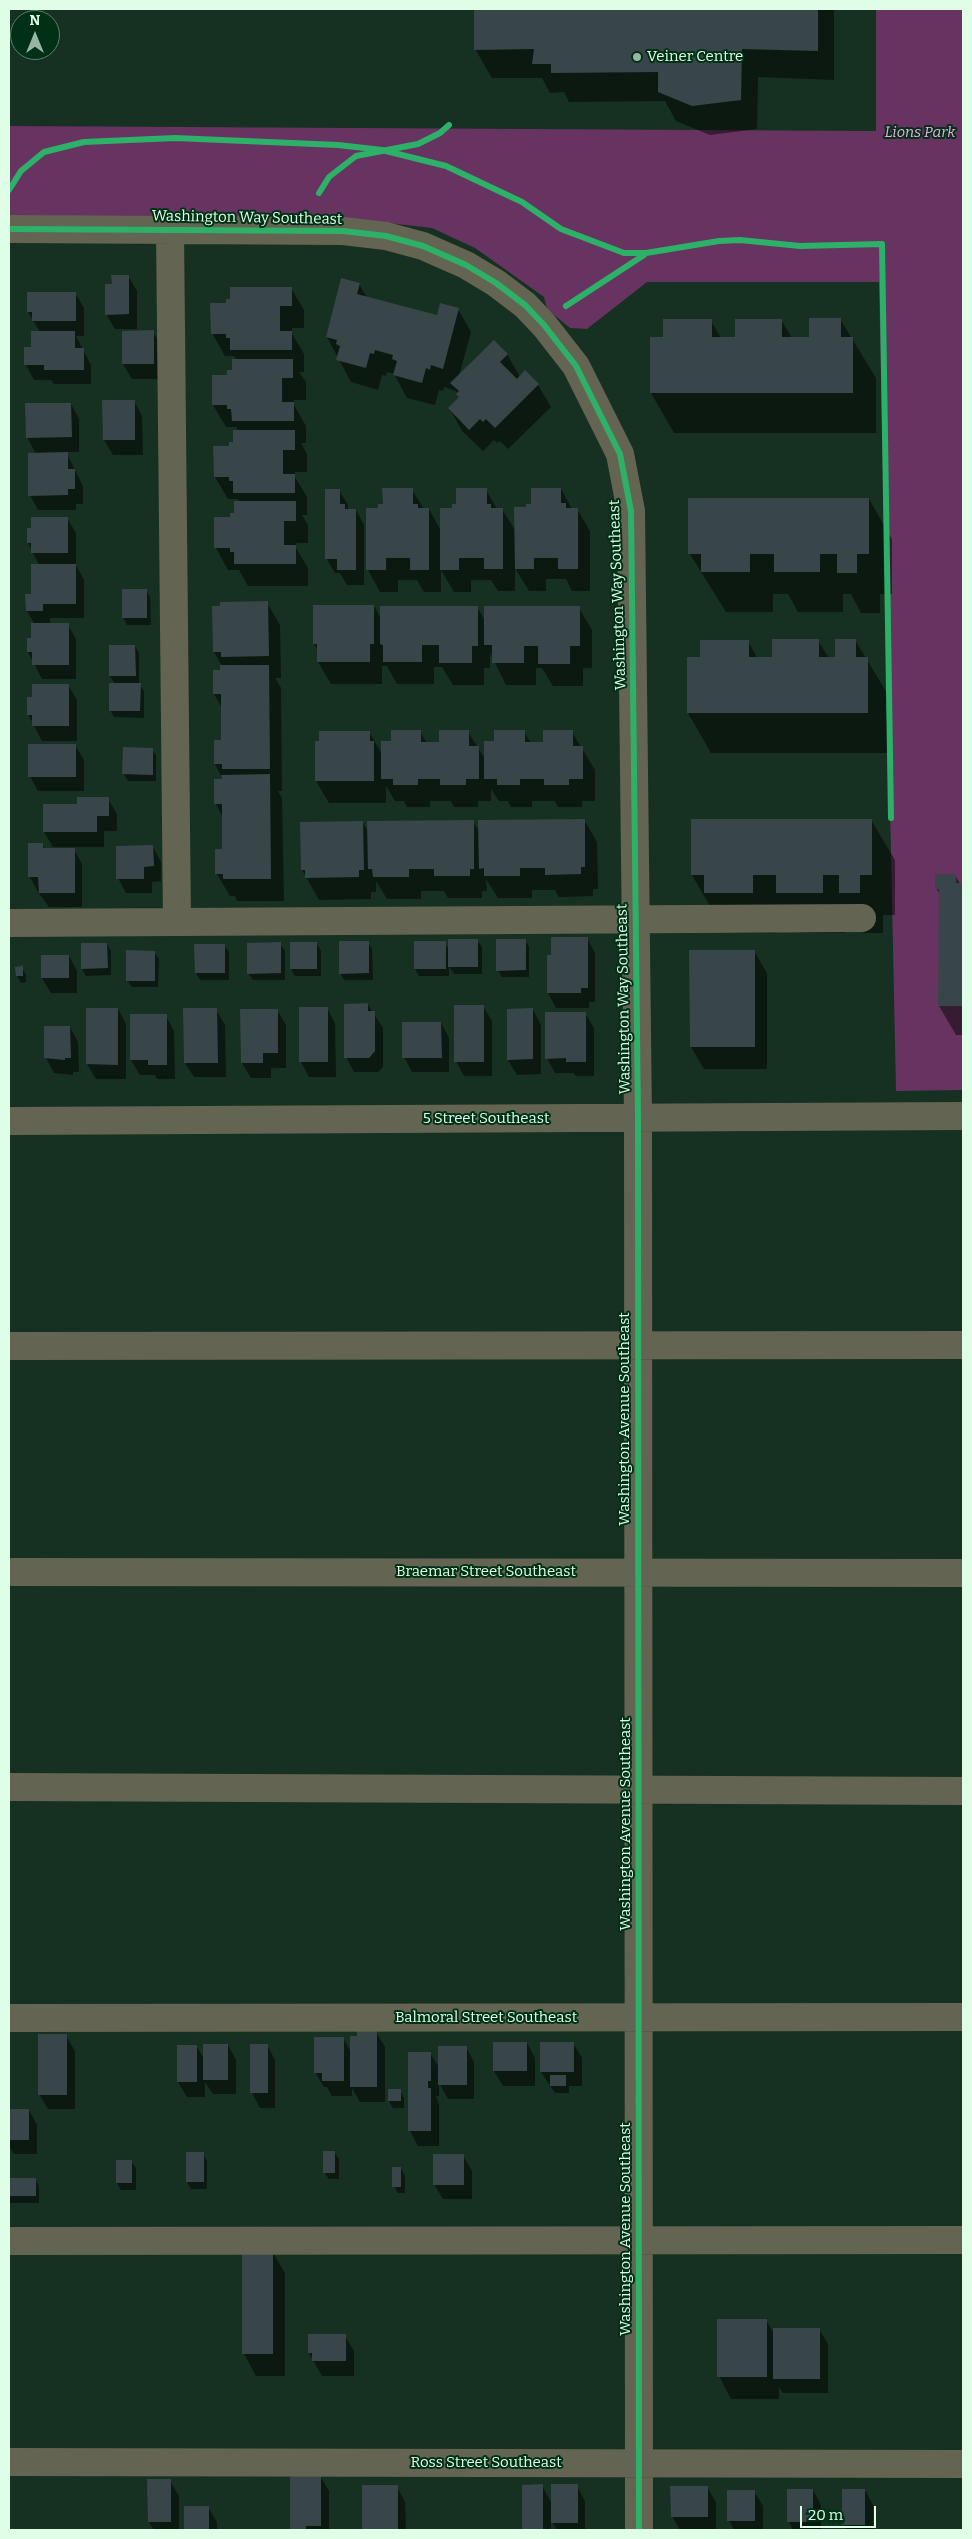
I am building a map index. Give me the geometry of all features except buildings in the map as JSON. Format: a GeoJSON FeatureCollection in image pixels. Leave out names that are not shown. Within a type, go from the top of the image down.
{"type":"FeatureCollection","features":[{"type":"Feature","properties":{"kind":"street","name":"Washington Way Southeast"},"geometry":{"type":"LineString","coordinates":[[9,229],[343,231],[386,236],[423,246],[466,265],[496,283],[525,305],[544,325],[576,366],[620,454],[631,511],[638,1118]]}},
{"type":"Feature","properties":{"kind":"street"},"geometry":{"type":"LineString","coordinates":[[170,229],[177,922]]}},
{"type":"Feature","properties":{"kind":"street"},"geometry":{"type":"LineString","coordinates":[[9,923],[862,918]]}},
{"type":"Feature","properties":{"kind":"street","name":"5 Street Southeast"},"geometry":{"type":"LineString","coordinates":[[9,1121],[963,1116]]}},
{"type":"Feature","properties":{"kind":"street","name":"Washington Avenue Southeast"},"geometry":{"type":"LineString","coordinates":[[638,1118],[639,2530]]}},
{"type":"Feature","properties":{"kind":"street"},"geometry":{"type":"LineString","coordinates":[[9,1346],[963,1345]]}},
{"type":"Feature","properties":{"kind":"street","name":"Braemar Street Southeast"},"geometry":{"type":"LineString","coordinates":[[9,1572],[963,1573]]}},
{"type":"Feature","properties":{"kind":"street"},"geometry":{"type":"LineString","coordinates":[[9,1787],[963,1791]]}},
{"type":"Feature","properties":{"kind":"street","name":"Balmoral Street Southeast"},"geometry":{"type":"LineString","coordinates":[[9,2018],[963,2017]]}},
{"type":"Feature","properties":{"kind":"street"},"geometry":{"type":"LineString","coordinates":[[9,2241],[963,2240]]}},
{"type":"Feature","properties":{"kind":"street","name":"Ross Street Southeast"},"geometry":{"type":"LineString","coordinates":[[9,2462],[963,2464]]}},
{"type":"Feature","properties":{"kind":"green space","name":"Lions Park"},"geometry":{"type":"Polygon","coordinates":[[[876,9],[963,9],[963,1090],[896,1091],[879,282],[647,282],[587,329],[570,328],[547,309],[544,297],[475,248],[432,228],[379,222],[9,220],[9,126],[876,131],[876,9]]]}},
{"type":"Feature","properties":{"kind":"cycle path"},"geometry":{"type":"LineString","coordinates":[[319,193],[329,177],[356,156],[418,144],[440,133],[449,125]]}},
{"type":"Feature","properties":{"kind":"cycle path"},"geometry":{"type":"LineString","coordinates":[[9,190],[21,171],[44,152],[84,142],[175,138],[338,145],[382,150],[446,166],[522,202],[561,229],[624,253],[646,253],[719,241],[740,240],[800,246],[882,244],[891,818]]}},
{"type":"Feature","properties":{"kind":"cycle path"},"geometry":{"type":"LineString","coordinates":[[9,229],[343,231],[386,236],[423,246],[466,265],[496,283],[525,305],[544,325],[576,366],[620,454],[631,511],[638,1118],[639,2530]]}},
{"type":"Feature","properties":{"kind":"cycle path"},"geometry":{"type":"LineString","coordinates":[[566,306],[644,255]]}},
{"type":"Feature","properties":{"kind":"place","name":"Veiner Centre"},"geometry":{"type":"Point","coordinates":[637,57]}}]}
